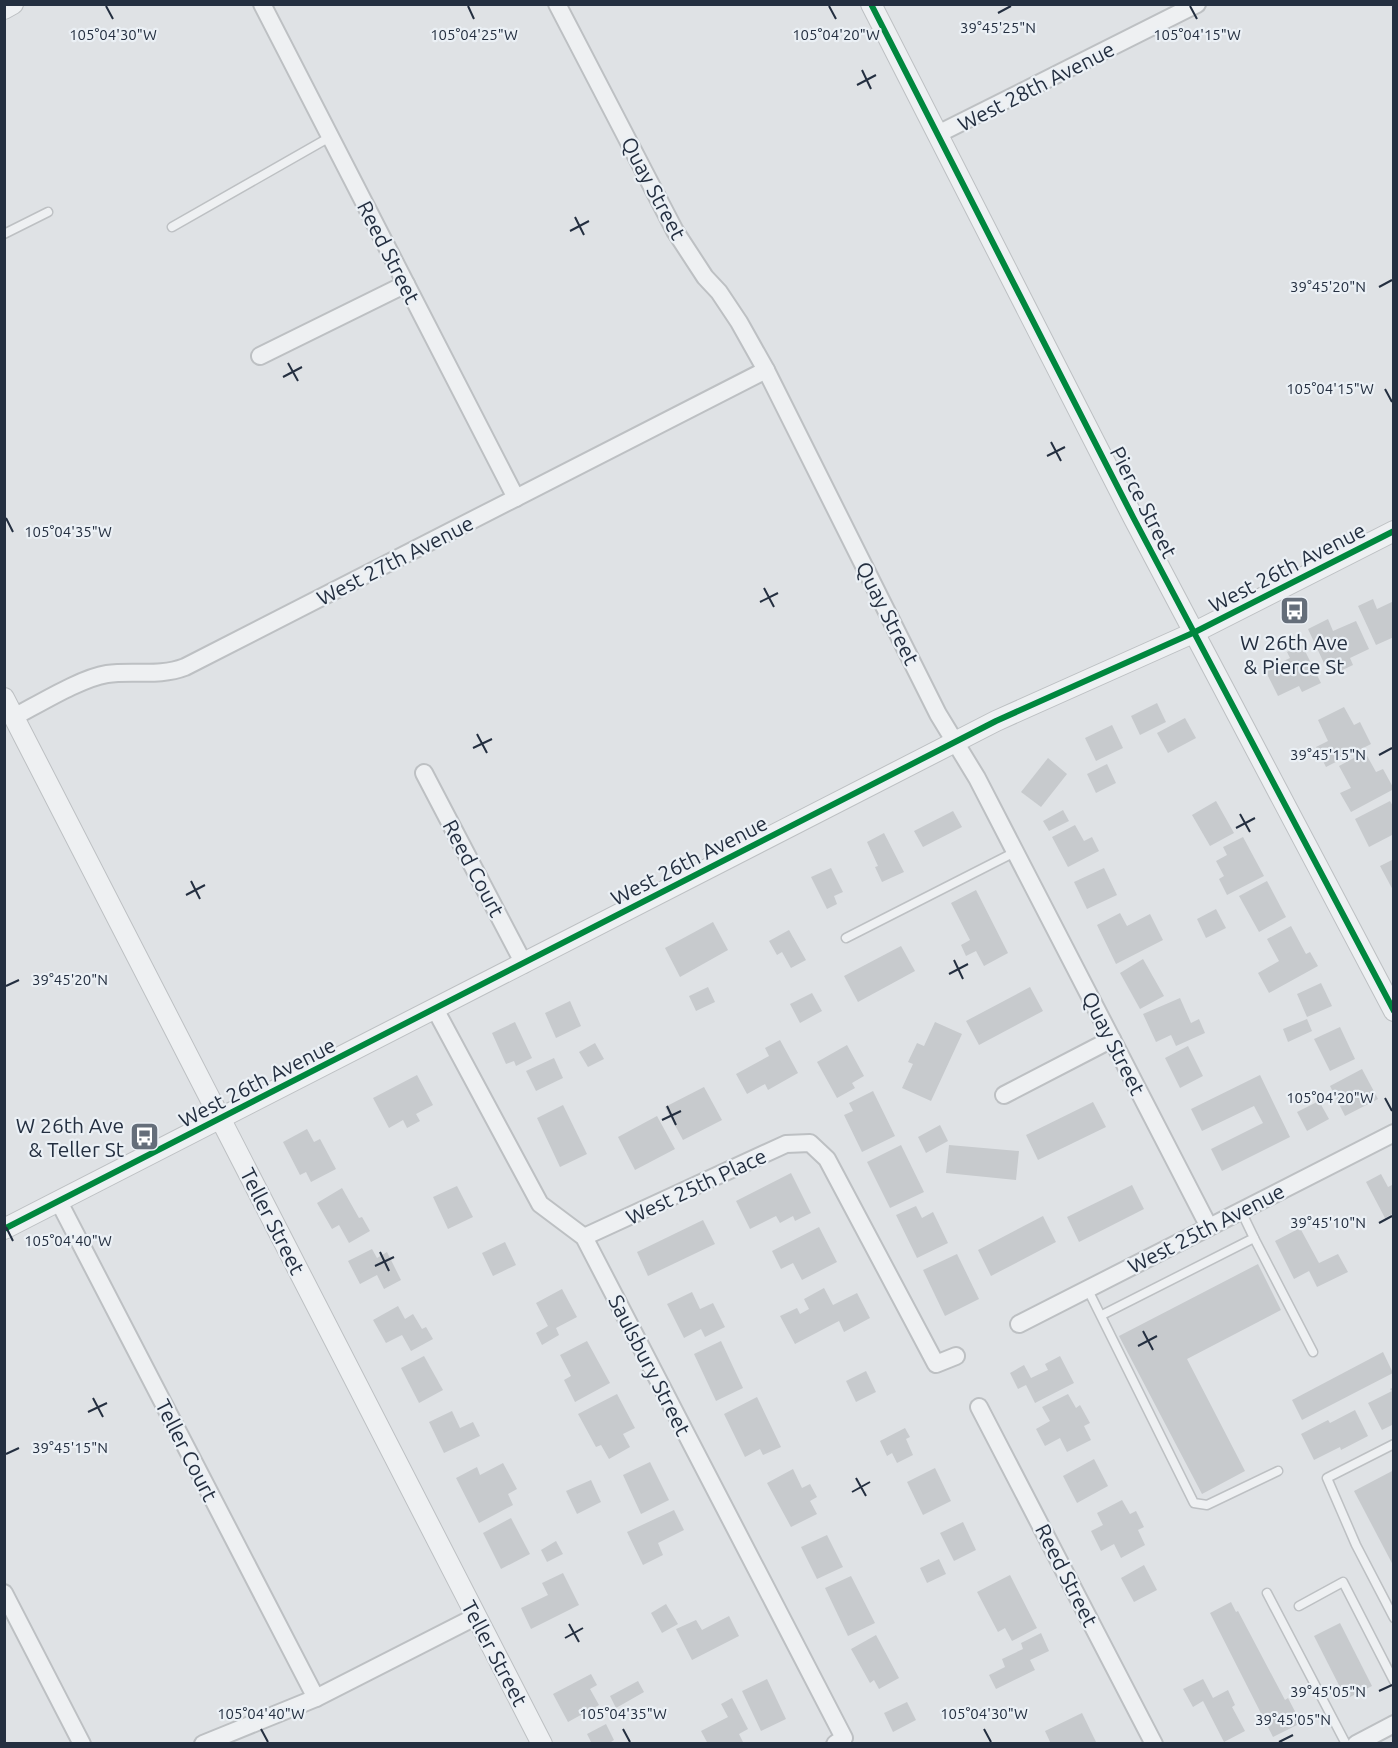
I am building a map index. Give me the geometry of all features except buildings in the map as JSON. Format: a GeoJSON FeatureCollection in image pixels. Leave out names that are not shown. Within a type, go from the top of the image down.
{"type":"FeatureCollection","features":[{"type":"Feature","properties":{"kind":"street"},"geometry":{"type":"LineString","coordinates":[[4,9],[13,4]]}},
{"type":"Feature","properties":{"kind":"street","name":"Reed Street"},"geometry":{"type":"LineString","coordinates":[[262,4],[516,498]]}},
{"type":"Feature","properties":{"kind":"street","name":"Quay Street"},"geometry":{"type":"LineString","coordinates":[[557,4],[675,231],[705,277],[719,292],[739,322],[766,370],[939,714],[977,778],[1209,1227]]}},
{"type":"Feature","properties":{"kind":"street","name":"Pierce Street"},"geometry":{"type":"LineString","coordinates":[[871,4],[1133,517],[1394,1011]]}},
{"type":"Feature","properties":{"kind":"street","name":"West 28th Avenue"},"geometry":{"type":"LineString","coordinates":[[938,134],[1172,10],[1197,4]]}},
{"type":"Feature","properties":{"kind":"street"},"geometry":{"type":"LineString","coordinates":[[260,357],[406,284]]}},
{"type":"Feature","properties":{"kind":"street","name":"West 27th Avenue"},"geometry":{"type":"LineString","coordinates":[[14,717],[100,675],[118,672],[171,672],[185,668],[766,370]]}},
{"type":"Feature","properties":{"kind":"street","name":"West 26th Avenue"},"geometry":{"type":"LineString","coordinates":[[4,1229],[956,742],[1030,705],[1195,632],[1394,531]]}},
{"type":"Feature","properties":{"kind":"street","name":"Teller Street"},"geometry":{"type":"LineString","coordinates":[[4,698],[542,1743]]}},
{"type":"Feature","properties":{"kind":"street","name":"Reed Court"},"geometry":{"type":"LineString","coordinates":[[424,773],[524,964]]}},
{"type":"Feature","properties":{"kind":"street","name":"Saulsbury Street"},"geometry":{"type":"LineString","coordinates":[[435,1009],[540,1204],[584,1237],[839,1741]]}},
{"type":"Feature","properties":{"kind":"street"},"geometry":{"type":"LineString","coordinates":[[1004,1095],[1112,1039]]}},
{"type":"Feature","properties":{"kind":"street","name":"West 25th Avenue"},"geometry":{"type":"LineString","coordinates":[[1019,1324],[1394,1133]]}},
{"type":"Feature","properties":{"kind":"street","name":"West 25th Place"},"geometry":{"type":"LineString","coordinates":[[584,1237],[786,1144],[810,1143],[827,1159],[936,1364],[956,1356]]}},
{"type":"Feature","properties":{"kind":"street","name":"Teller Court"},"geometry":{"type":"LineString","coordinates":[[59,1202],[316,1698]]}},
{"type":"Feature","properties":{"kind":"street","name":"Reed Street"},"geometry":{"type":"LineString","coordinates":[[979,1407],[1154,1743]]}},
{"type":"Feature","properties":{"kind":"street"},"geometry":{"type":"LineString","coordinates":[[4,1593],[82,1743]]}},
{"type":"Feature","properties":{"kind":"street"},"geometry":{"type":"LineString","coordinates":[[203,1743],[316,1698],[476,1617]]}},
{"type":"Feature","properties":{"kind":"street"},"geometry":{"type":"LineString","coordinates":[[1356,1743],[1394,1725]]}},
{"type":"Feature","properties":{"kind":"lane"},"geometry":{"type":"LineString","coordinates":[[172,227],[330,138]]}},
{"type":"Feature","properties":{"kind":"lane"},"geometry":{"type":"LineString","coordinates":[[4,234],[48,212]]}},
{"type":"Feature","properties":{"kind":"lane"},"geometry":{"type":"LineString","coordinates":[[846,938],[1015,852]]}},
{"type":"Feature","properties":{"kind":"lane"},"geometry":{"type":"LineString","coordinates":[[1241,1211],[1312,1352]]}},
{"type":"Feature","properties":{"kind":"lane"},"geometry":{"type":"LineString","coordinates":[[1102,1315],[1254,1238]]}},
{"type":"Feature","properties":{"kind":"lane"},"geometry":{"type":"LineString","coordinates":[[1087,1288],[1194,1503],[1207,1505],[1278,1471]]}},
{"type":"Feature","properties":{"kind":"lane"},"geometry":{"type":"LineString","coordinates":[[1394,1444],[1326,1478],[1356,1545],[1394,1618]]}},
{"type":"Feature","properties":{"kind":"lane"},"geometry":{"type":"LineString","coordinates":[[1299,1606],[1343,1582],[1394,1681]]}},
{"type":"Feature","properties":{"kind":"lane"},"geometry":{"type":"LineString","coordinates":[[1267,1593],[1346,1743]]}},
{"type":"Feature","properties":{"kind":"cycle path"},"geometry":{"type":"LineString","coordinates":[[871,4],[1133,517],[1394,1011]]}},
{"type":"Feature","properties":{"kind":"cycle path"},"geometry":{"type":"LineString","coordinates":[[4,1229],[996,721],[1195,632],[1394,531]]}},
{"type":"Feature","properties":{"kind":"place","name":"W 26th Ave & Pierce St"},"geometry":{"type":"Point","coordinates":[1294,611]}},
{"type":"Feature","properties":{"kind":"place","name":"W 26th Ave & Teller St"},"geometry":{"type":"Point","coordinates":[145,1137]}}]}
